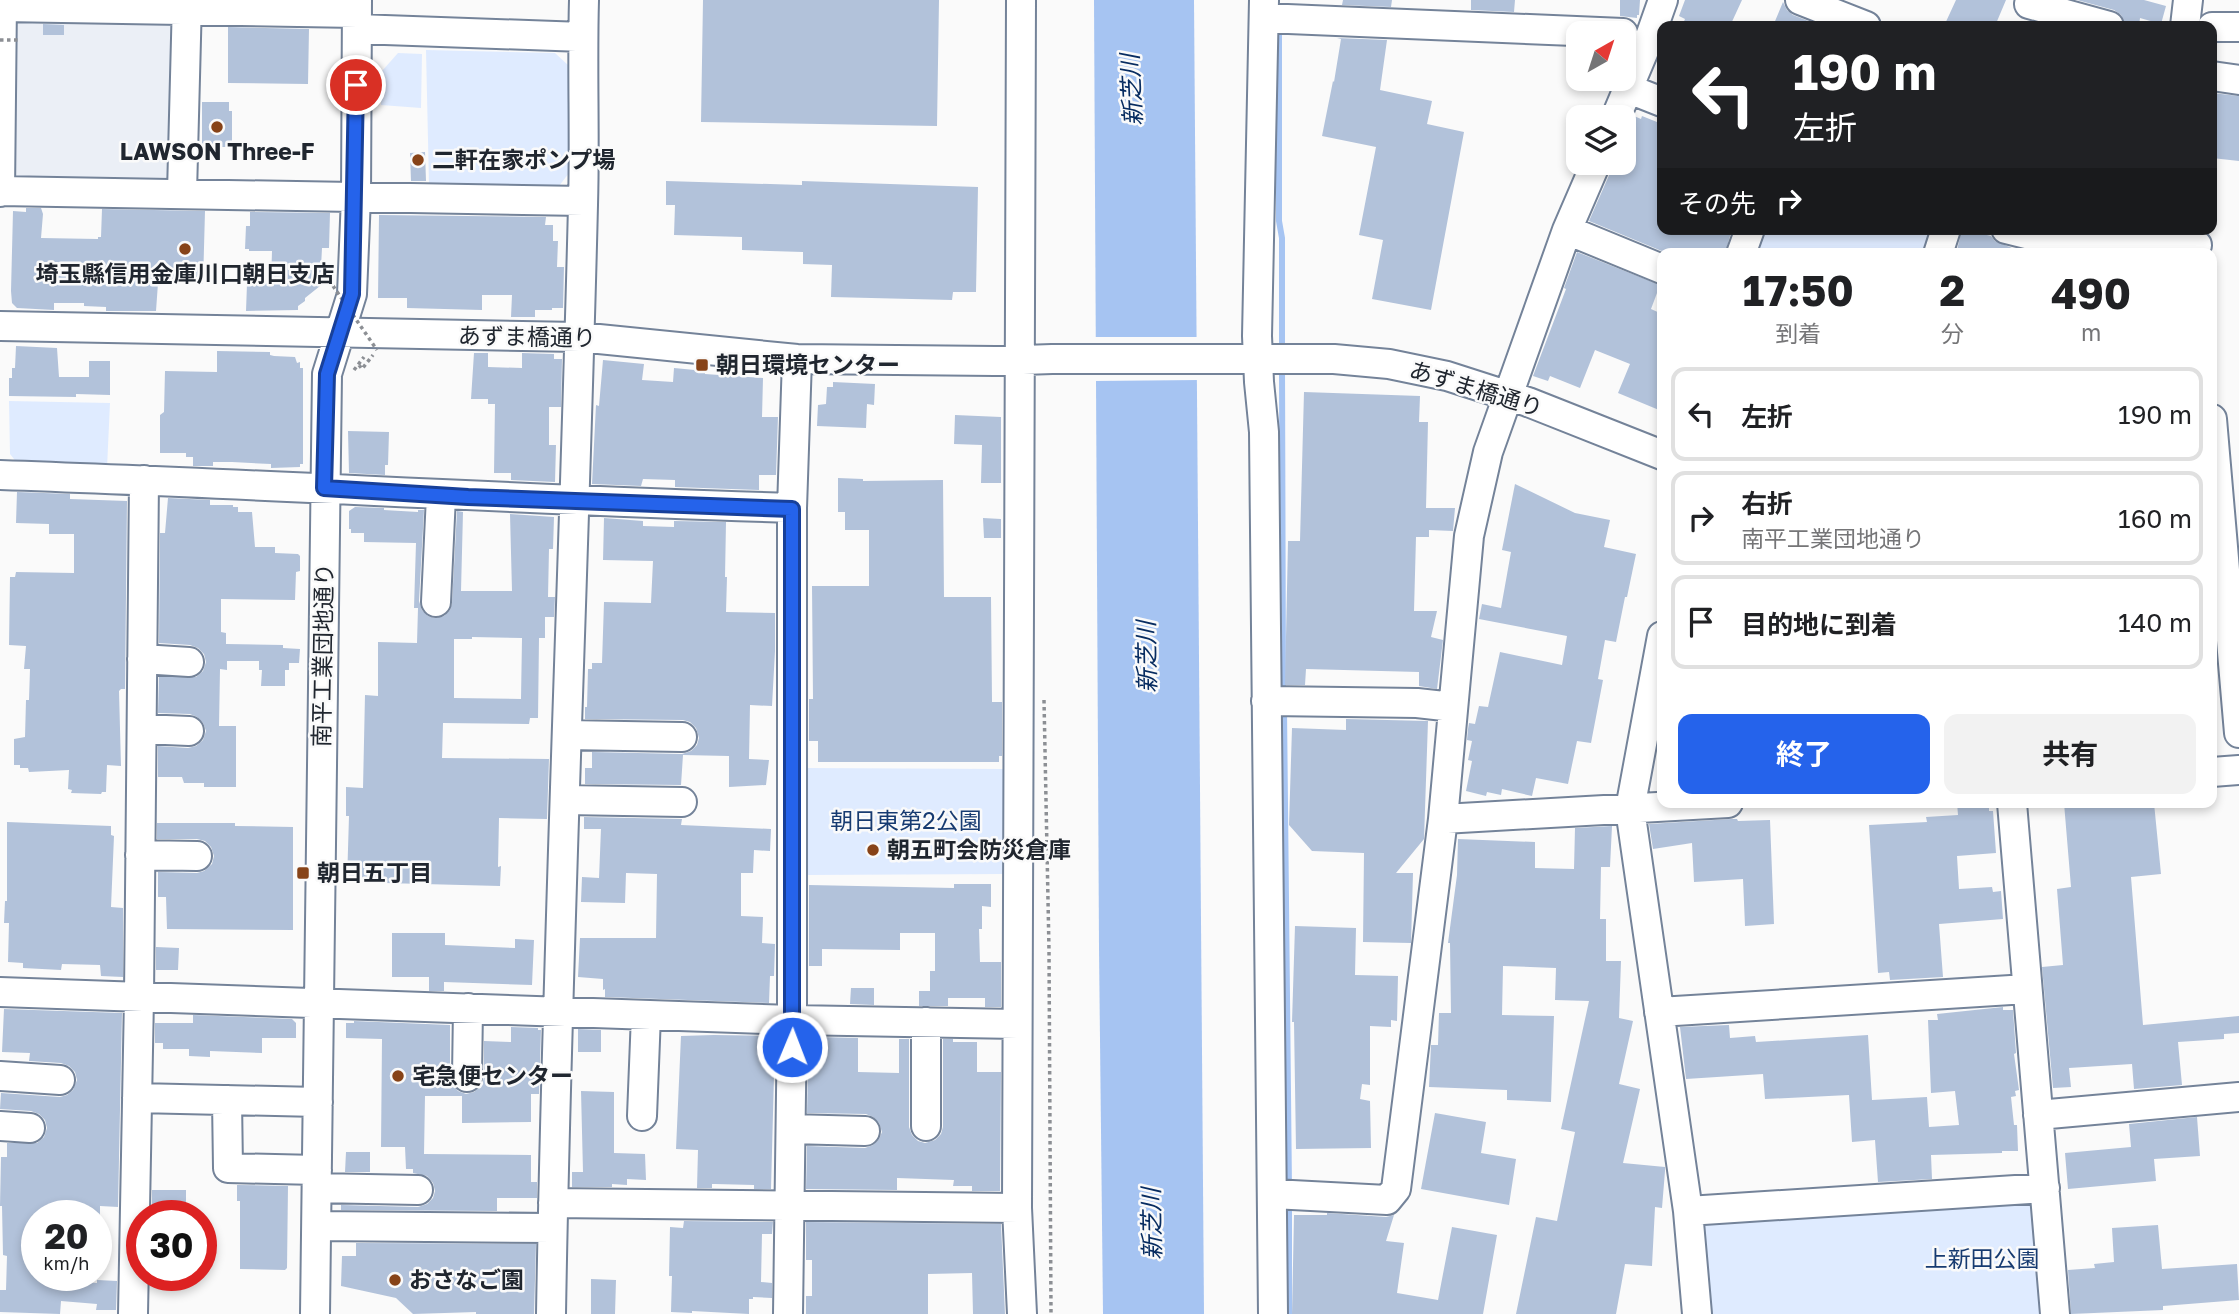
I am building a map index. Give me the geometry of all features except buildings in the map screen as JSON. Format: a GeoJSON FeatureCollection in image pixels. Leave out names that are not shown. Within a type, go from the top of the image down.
{"type":"FeatureCollection","features":[{"type":"Feature","properties":{"kind":"street"},"geometry":{"type":"LineString","coordinates":[[551,1314],[554,1080],[566,800],[583,201],[584,0]]}},
{"type":"Feature","properties":{"kind":"street"},"geometry":{"type":"LineString","coordinates":[[1021,0],[1017,1208],[1022,1314]]}},
{"type":"Feature","properties":{"kind":"street"},"geometry":{"type":"LineString","coordinates":[[1636,31],[1663,0]]}},
{"type":"Feature","properties":{"kind":"street"},"geometry":{"type":"LineString","coordinates":[[1800,0],[1854,21]]}},
{"type":"Feature","properties":{"kind":"street"},"geometry":{"type":"LineString","coordinates":[[2186,21],[2188,0]]}},
{"type":"Feature","properties":{"kind":"street"},"geometry":{"type":"LineString","coordinates":[[583,37],[357,14],[187,5],[2,3],[0,191],[583,201]]}},
{"type":"Feature","properties":{"kind":"street"},"geometry":{"type":"LineString","coordinates":[[182,193],[187,5]]}},
{"type":"Feature","properties":{"kind":"street"},"geometry":{"type":"LineString","coordinates":[[1273,1314],[1264,432],[1249,358],[1264,9],[1566,29]]}},
{"type":"Feature","properties":{"kind":"street"},"geometry":{"type":"LineString","coordinates":[[2027,10],[2083,21]]}},
{"type":"Feature","properties":{"kind":"street","name":"南平工業団地通り"},"geometry":{"type":"LineString","coordinates":[[315,1314],[327,374],[352,294],[356,197],[357,14]]}},
{"type":"Feature","properties":{"kind":"street"},"geometry":{"type":"LineString","coordinates":[[2217,27],[2239,27]]}},
{"type":"Feature","properties":{"kind":"street"},"geometry":{"type":"LineString","coordinates":[[2217,76],[2239,80]]}},
{"type":"Feature","properties":{"kind":"street"},"geometry":{"type":"LineString","coordinates":[[1634,91],[1657,100]]}},
{"type":"Feature","properties":{"kind":"street"},"geometry":{"type":"LineString","coordinates":[[1273,1194],[1387,1200],[1396,1189],[1443,819],[1469,536],[1488,452],[1567,230],[1591,175]]}},
{"type":"Feature","properties":{"kind":"street"},"geometry":{"type":"LineString","coordinates":[[1567,230],[1657,267]]}},
{"type":"Feature","properties":{"kind":"street"},"geometry":{"type":"LineString","coordinates":[[2016,235],[2033,245],[2197,243]]}},
{"type":"Feature","properties":{"kind":"street","name":"あずま橋通り"},"geometry":{"type":"LineString","coordinates":[[0,326],[579,337],[797,359],[1334,359],[1389,364],[1447,376],[1510,395],[1657,453]]}},
{"type":"Feature","properties":{"kind":"street"},"geometry":{"type":"LineString","coordinates":[[788,1314],[792,1020],[792,509],[797,359]]}},
{"type":"Feature","properties":{"kind":"street"},"geometry":{"type":"LineString","coordinates":[[0,475],[324,488],[575,502],[792,509]]}},
{"type":"Feature","properties":{"kind":"street"},"geometry":{"type":"LineString","coordinates":[[133,1314],[144,480]]}},
{"type":"Feature","properties":{"kind":"street"},"geometry":{"type":"LineString","coordinates":[[436,602],[441,496]]}},
{"type":"Feature","properties":{"kind":"street"},"geometry":{"type":"LineString","coordinates":[[2217,520],[2239,733]]}},
{"type":"Feature","properties":{"kind":"street"},"geometry":{"type":"LineString","coordinates":[[142,659],[189,662]]}},
{"type":"Feature","properties":{"kind":"street"},"geometry":{"type":"LineString","coordinates":[[1657,663],[1630,809],[1688,1211],[1697,1314]]}},
{"type":"Feature","properties":{"kind":"street"},"geometry":{"type":"LineString","coordinates":[[1266,701],[1417,703],[1453,707]]}},
{"type":"Feature","properties":{"kind":"street"},"geometry":{"type":"LineString","coordinates":[[142,729],[189,731]]}},
{"type":"Feature","properties":{"kind":"street"},"geometry":{"type":"LineString","coordinates":[[567,735],[682,737]]}},
{"type":"Feature","properties":{"kind":"street"},"geometry":{"type":"LineString","coordinates":[[2217,772],[2239,770]]}},
{"type":"Feature","properties":{"kind":"street"},"geometry":{"type":"LineString","coordinates":[[566,800],[682,802]]}},
{"type":"Feature","properties":{"kind":"street"},"geometry":{"type":"LineString","coordinates":[[1443,819],[1657,807]]}},
{"type":"Feature","properties":{"kind":"street"},"geometry":{"type":"LineString","coordinates":[[2012,808],[2055,1314]]}},
{"type":"Feature","properties":{"kind":"street"},"geometry":{"type":"LineString","coordinates":[[140,855],[197,856]]}},
{"type":"Feature","properties":{"kind":"street"},"geometry":{"type":"LineString","coordinates":[[1659,1012],[2027,989]]}},
{"type":"Feature","properties":{"kind":"street"},"geometry":{"type":"LineString","coordinates":[[0,992],[792,1020],[1017,1024]]}},
{"type":"Feature","properties":{"kind":"street"},"geometry":{"type":"LineString","coordinates":[[467,1077],[468,1008]]}},
{"type":"Feature","properties":{"kind":"street"},"geometry":{"type":"LineString","coordinates":[[642,1116],[646,1015]]}},
{"type":"Feature","properties":{"kind":"street"},"geometry":{"type":"LineString","coordinates":[[926,1022],[926,1126]]}},
{"type":"Feature","properties":{"kind":"street"},"geometry":{"type":"LineString","coordinates":[[0,1076],[60,1080]]}},
{"type":"Feature","properties":{"kind":"street"},"geometry":{"type":"LineString","coordinates":[[2038,1115],[2239,1097]]}},
{"type":"Feature","properties":{"kind":"street"},"geometry":{"type":"LineString","coordinates":[[137,1098],[318,1102]]}},
{"type":"Feature","properties":{"kind":"street"},"geometry":{"type":"LineString","coordinates":[[227,1100],[228,1168],[418,1191]]}},
{"type":"Feature","properties":{"kind":"street"},"geometry":{"type":"LineString","coordinates":[[0,1126],[30,1128]]}},
{"type":"Feature","properties":{"kind":"street"},"geometry":{"type":"LineString","coordinates":[[791,1129],[865,1131]]}},
{"type":"Feature","properties":{"kind":"street"},"geometry":{"type":"LineString","coordinates":[[1688,1211],[2045,1188]]}},
{"type":"Feature","properties":{"kind":"street"},"geometry":{"type":"LineString","coordinates":[[317,1226],[790,1205],[1017,1208]]}},
{"type":"Feature","properties":{"kind":"path"},"geometry":{"type":"LineString","coordinates":[[0,40],[18,40],[18,43]]}},
{"type":"Feature","properties":{"kind":"path"},"geometry":{"type":"LineString","coordinates":[[329,280],[377,350],[362,369],[359,365],[368,352]]}},
{"type":"Feature","properties":{"kind":"shaded area"},"geometry":{"type":"Polygon","coordinates":[[[0,15],[171,18],[180,26],[175,171],[166,182],[0,180],[0,15]]]}},
{"type":"Feature","properties":{"kind":"green space"},"geometry":{"type":"Polygon","coordinates":[[[426,50],[555,53],[569,66],[569,173],[559,186],[429,185],[426,50]]]}},
{"type":"Feature","properties":{"kind":"green space"},"geometry":{"type":"Polygon","coordinates":[[[398,53],[422,54],[421,108],[381,105],[382,71],[398,53]]]}},
{"type":"Feature","properties":{"kind":"green space"},"geometry":{"type":"Polygon","coordinates":[[[1756,235],[1935,235],[1931,248],[1751,248],[1756,235]]]}},
{"type":"Feature","properties":{"kind":"green space"},"geometry":{"type":"Polygon","coordinates":[[[9,401],[110,403],[107,468],[18,464],[10,454],[9,401]]]}},
{"type":"Feature","properties":{"kind":"green space","name":"朝日東第2公園"},"geometry":{"type":"Polygon","coordinates":[[[806,768],[1005,769],[1005,874],[805,875],[806,768]]]}},
{"type":"Feature","properties":{"kind":"green space","name":"上新田公園"},"geometry":{"type":"Polygon","coordinates":[[[2025,1201],[2033,1209],[2041,1314],[1709,1314],[1701,1228],[1708,1220],[2025,1201]]]}},
{"type":"Feature","properties":{"kind":"water","name":"新芝川"},"geometry":{"type":"Polygon","coordinates":[[[1094,0],[1194,0],[1204,1314],[1103,1314],[1094,0]]]}},
{"type":"Feature","properties":{"kind":"pier"},"geometry":{"type":"Polygon","coordinates":[[[1093,337],[1200,337],[1200,380],[1094,381],[1093,337]]]}},
{"type":"Feature","properties":{"kind":"waterway"},"geometry":{"type":"LineString","coordinates":[[1279,26],[1282,351]]}},
{"type":"Feature","properties":{"kind":"waterway"},"geometry":{"type":"LineString","coordinates":[[1282,366],[1283,694]]}},
{"type":"Feature","properties":{"kind":"waterway"},"geometry":{"type":"LineString","coordinates":[[1284,709],[1289,1188]]}},
{"type":"Feature","properties":{"kind":"waterway"},"geometry":{"type":"LineString","coordinates":[[1289,1202],[1289,1314]]}},
{"type":"Feature","properties":{"kind":"place","name":"LAWSON Three-F"},"geometry":{"type":"Point","coordinates":[217,127]}},
{"type":"Feature","properties":{"kind":"place","name":"二軒在家ポンプ場"},"geometry":{"type":"Point","coordinates":[418,160]}},
{"type":"Feature","properties":{"kind":"place","name":"埼玉縣信用金庫川口朝日支店"},"geometry":{"type":"Point","coordinates":[185,249]}},
{"type":"Feature","properties":{"kind":"place","name":"朝日環境センター"},"geometry":{"type":"Point","coordinates":[702,365]}},
{"type":"Feature","properties":{"kind":"place","name":"朝五町会防災倉庫"},"geometry":{"type":"Point","coordinates":[873,850]}},
{"type":"Feature","properties":{"kind":"place","name":"朝日五丁目"},"geometry":{"type":"Point","coordinates":[303,873]}},
{"type":"Feature","properties":{"kind":"place","name":"宅急便センター"},"geometry":{"type":"Point","coordinates":[398,1076]}},
{"type":"Feature","properties":{"kind":"place","name":"おさなご園"},"geometry":{"type":"Point","coordinates":[395,1280]}},
{"type":"Feature","properties":{"kind":"route"},"geometry":{"type":"LineString","coordinates":[[356,85],[356,197],[352,294],[327,374],[324,488],[575,502],[792,509],[792,1047]]}}]}
